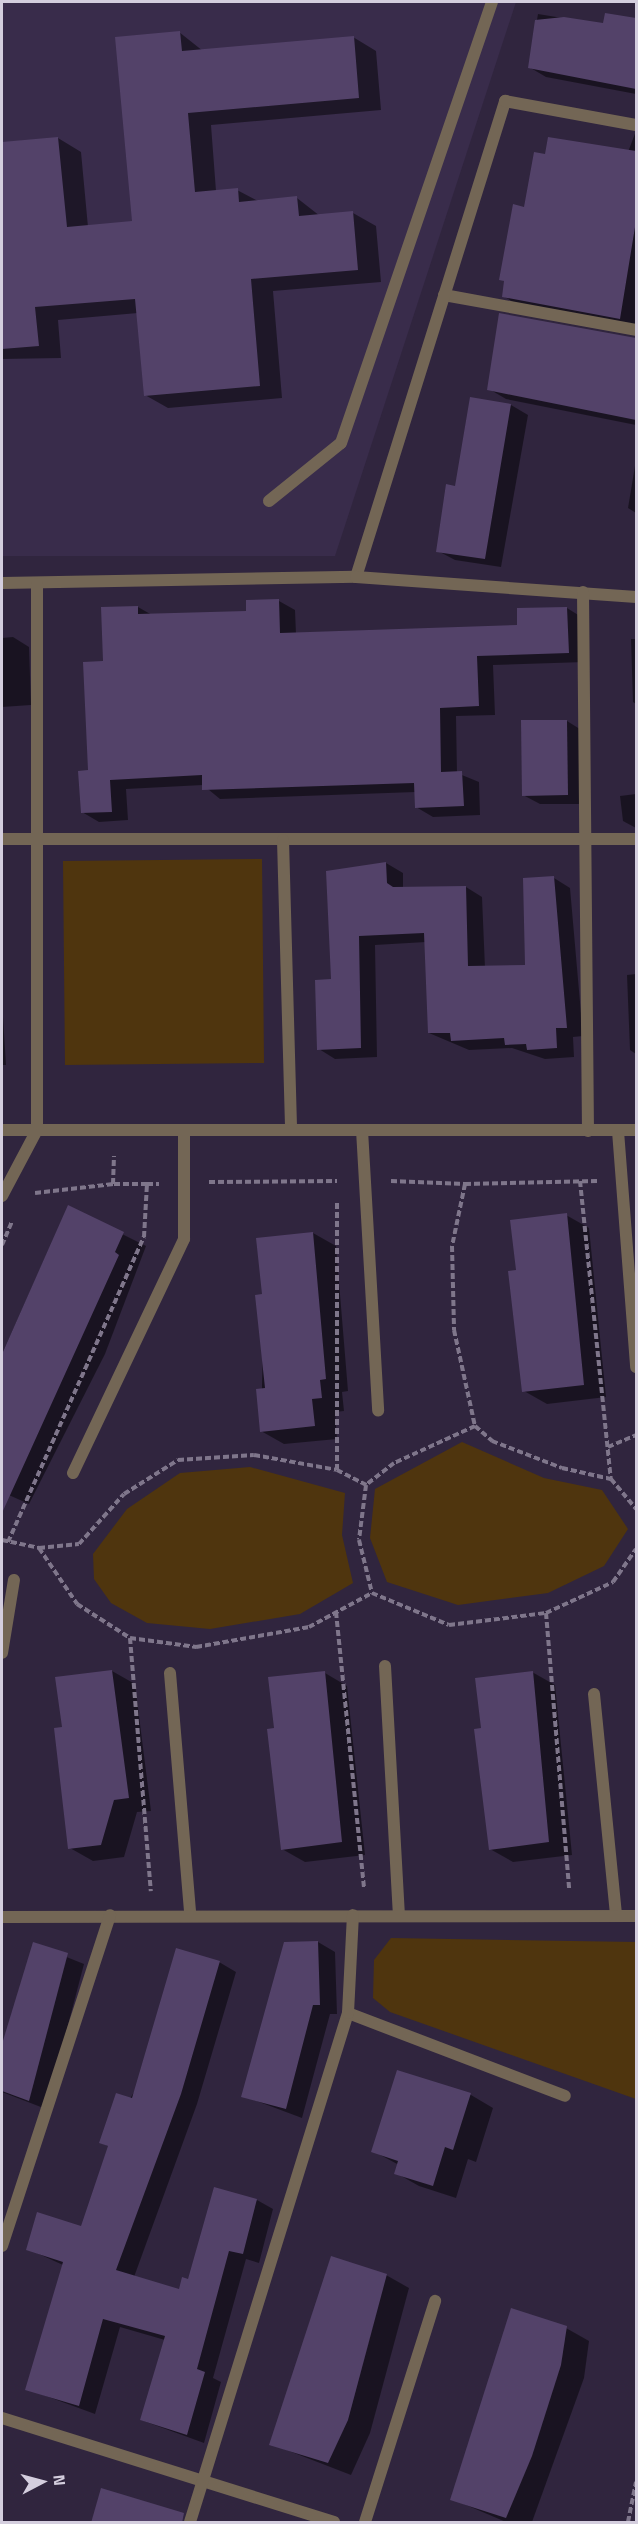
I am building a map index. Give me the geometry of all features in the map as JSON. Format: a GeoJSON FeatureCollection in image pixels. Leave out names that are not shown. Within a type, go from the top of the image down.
{"type":"FeatureCollection","features":[{"type":"Feature","properties":{"kind":"street"},"geometry":{"type":"LineString","coordinates":[[269,501],[341,444],[492,2]]}},
{"type":"Feature","properties":{"kind":"street"},"geometry":{"type":"LineString","coordinates":[[356,577],[505,101],[636,125]]}},
{"type":"Feature","properties":{"kind":"street"},"geometry":{"type":"LineString","coordinates":[[444,295],[636,330]]}},
{"type":"Feature","properties":{"kind":"street"},"geometry":{"type":"LineString","coordinates":[[2,584],[356,577],[636,597]]}},
{"type":"Feature","properties":{"kind":"street"},"geometry":{"type":"LineString","coordinates":[[2,1196],[37,1130],[37,584]]}},
{"type":"Feature","properties":{"kind":"street"},"geometry":{"type":"LineString","coordinates":[[583,592],[588,1131]]}},
{"type":"Feature","properties":{"kind":"street"},"geometry":{"type":"LineString","coordinates":[[2,839],[636,839]]}},
{"type":"Feature","properties":{"kind":"street"},"geometry":{"type":"LineString","coordinates":[[283,840],[291,1130]]}},
{"type":"Feature","properties":{"kind":"street"},"geometry":{"type":"LineString","coordinates":[[2,1130],[636,1130]]}},
{"type":"Feature","properties":{"kind":"street"},"geometry":{"type":"LineString","coordinates":[[362,1130],[378,1411]]}},
{"type":"Feature","properties":{"kind":"street"},"geometry":{"type":"LineString","coordinates":[[73,1473],[184,1239],[184,1131]]}},
{"type":"Feature","properties":{"kind":"street"},"geometry":{"type":"LineString","coordinates":[[618,1131],[636,1367]]}},
{"type":"Feature","properties":{"kind":"street"},"geometry":{"type":"LineString","coordinates":[[2,1653],[14,1580]]}},
{"type":"Feature","properties":{"kind":"street"},"geometry":{"type":"LineString","coordinates":[[385,1666],[399,1914]]}},
{"type":"Feature","properties":{"kind":"street"},"geometry":{"type":"LineString","coordinates":[[170,1673],[190,1913]]}},
{"type":"Feature","properties":{"kind":"street"},"geometry":{"type":"LineString","coordinates":[[594,1694],[616,1916]]}},
{"type":"Feature","properties":{"kind":"street"},"geometry":{"type":"LineString","coordinates":[[2,1917],[190,1913],[636,1916]]}},
{"type":"Feature","properties":{"kind":"street"},"geometry":{"type":"LineString","coordinates":[[2,2246],[110,1915]]}},
{"type":"Feature","properties":{"kind":"street"},"geometry":{"type":"LineString","coordinates":[[190,2523],[348,2013],[353,1915]]}},
{"type":"Feature","properties":{"kind":"street"},"geometry":{"type":"LineString","coordinates":[[348,2013],[565,2096]]}},
{"type":"Feature","properties":{"kind":"street"},"geometry":{"type":"LineString","coordinates":[[365,2523],[435,2301]]}},
{"type":"Feature","properties":{"kind":"street"},"geometry":{"type":"LineString","coordinates":[[2,2418],[334,2523]]}},
{"type":"Feature","properties":{"kind":"path"},"geometry":{"type":"LineString","coordinates":[[113,1184],[115,1130]]}},
{"type":"Feature","properties":{"kind":"path"},"geometry":{"type":"LineString","coordinates":[[337,1178],[338,1470]]}},
{"type":"Feature","properties":{"kind":"path"},"geometry":{"type":"LineString","coordinates":[[27,1199],[40,1190],[113,1184],[337,1178],[465,1184],[622,1180]]}},
{"type":"Feature","properties":{"kind":"path"},"geometry":{"type":"LineString","coordinates":[[580,1181],[611,1479],[636,1509]]}},
{"type":"Feature","properties":{"kind":"path"},"geometry":{"type":"LineString","coordinates":[[8,1542],[144,1237],[147,1184]]}},
{"type":"Feature","properties":{"kind":"path"},"geometry":{"type":"LineString","coordinates":[[465,1184],[452,1246],[454,1329],[475,1426],[492,1441],[562,1468],[611,1479]]}},
{"type":"Feature","properties":{"kind":"path"},"geometry":{"type":"LineString","coordinates":[[2,1245],[16,1214]]}},
{"type":"Feature","properties":{"kind":"path"},"geometry":{"type":"LineString","coordinates":[[372,1593],[359,1540],[366,1485],[394,1463],[475,1426]]}},
{"type":"Feature","properties":{"kind":"path"},"geometry":{"type":"LineString","coordinates":[[608,1448],[636,1435]]}},
{"type":"Feature","properties":{"kind":"path"},"geometry":{"type":"LineString","coordinates":[[2,1540],[39,1548],[79,1544],[124,1494],[178,1460],[254,1455],[338,1470],[366,1485]]}},
{"type":"Feature","properties":{"kind":"path"},"geometry":{"type":"LineString","coordinates":[[39,1548],[77,1604],[130,1638],[196,1647],[309,1627],[372,1593]]}},
{"type":"Feature","properties":{"kind":"path"},"geometry":{"type":"LineString","coordinates":[[372,1593],[449,1625],[546,1613],[613,1582],[636,1549]]}},
{"type":"Feature","properties":{"kind":"path"},"geometry":{"type":"LineString","coordinates":[[336,1612],[364,1893]]}},
{"type":"Feature","properties":{"kind":"path"},"geometry":{"type":"LineString","coordinates":[[546,1613],[571,1889],[559,1889]]}},
{"type":"Feature","properties":{"kind":"path"},"geometry":{"type":"LineString","coordinates":[[130,1638],[151,1895]]}},
{"type":"Feature","properties":{"kind":"path"},"geometry":{"type":"LineString","coordinates":[[352,1893],[398,1891]]}},
{"type":"Feature","properties":{"kind":"path"},"geometry":{"type":"LineString","coordinates":[[140,1895],[188,1892]]}},
{"type":"Feature","properties":{"kind":"path"},"geometry":{"type":"LineString","coordinates":[[628,2523],[636,2482]]}},
{"type":"Feature","properties":{"kind":"shaded area"},"geometry":{"type":"Polygon","coordinates":[[[2,2],[516,2],[335,556],[2,556],[2,2]]]}},
{"type":"Feature","properties":{"kind":"shaded area"},"geometry":{"type":"Polygon","coordinates":[[[262,859],[264,1063],[65,1065],[63,861],[262,859]]]}},
{"type":"Feature","properties":{"kind":"shaded area"},"geometry":{"type":"Polygon","coordinates":[[[462,1442],[544,1478],[602,1490],[628,1529],[604,1566],[548,1593],[458,1605],[387,1582],[370,1538],[375,1489],[462,1442]]]}},
{"type":"Feature","properties":{"kind":"shaded area"},"geometry":{"type":"Polygon","coordinates":[[[250,1467],[345,1493],[342,1535],[353,1583],[300,1614],[210,1629],[147,1623],[111,1603],[94,1579],[93,1554],[127,1509],[180,1473],[250,1467]]]}},
{"type":"Feature","properties":{"kind":"shaded area"},"geometry":{"type":"Polygon","coordinates":[[[391,1938],[636,1942],[636,2099],[390,2012],[373,1998],[374,1960],[391,1938]]]}},
{"type":"Feature","properties":{"kind":"building"},"geometry":{"type":"Polygon","coordinates":[[[605,13],[636,18],[636,89],[528,68],[535,20],[564,17],[603,23],[605,13]]]}},
{"type":"Feature","properties":{"kind":"building"},"geometry":{"type":"Polygon","coordinates":[[[180,31],[182,51],[354,36],[359,98],[188,113],[195,192],[238,188],[239,202],[297,196],[299,216],[353,211],[358,270],[251,279],[260,386],[144,396],[135,299],[35,307],[39,346],[2,349],[2,142],[58,137],[67,227],[132,221],[115,37],[180,31]]]}},
{"type":"Feature","properties":{"kind":"building"},"geometry":{"type":"Polygon","coordinates":[[[548,137],[636,151],[636,221],[620,319],[502,297],[504,281],[499,280],[513,204],[524,207],[534,152],[545,154],[548,137]]]}},
{"type":"Feature","properties":{"kind":"building"},"geometry":{"type":"Polygon","coordinates":[[[499,313],[636,338],[636,420],[487,390],[499,313]]]}},
{"type":"Feature","properties":{"kind":"building"},"geometry":{"type":"Polygon","coordinates":[[[470,397],[511,404],[485,559],[436,552],[446,484],[455,486],[470,397]]]}},
{"type":"Feature","properties":{"kind":"building"},"geometry":{"type":"Polygon","coordinates":[[[279,599],[280,633],[517,625],[517,608],[567,607],[569,653],[477,656],[479,706],[440,708],[441,772],[462,771],[464,806],[415,808],[414,783],[202,790],[202,775],[110,780],[112,812],[81,813],[78,771],[88,770],[83,662],[103,661],[101,607],[138,606],[138,614],[246,611],[246,600],[279,599]]]}},
{"type":"Feature","properties":{"kind":"building"},"geometry":{"type":"Polygon","coordinates":[[[521,720],[567,720],[568,795],[522,796],[521,720]]]}},
{"type":"Feature","properties":{"kind":"building"},"geometry":{"type":"Polygon","coordinates":[[[386,862],[387,883],[393,887],[466,886],[468,966],[525,965],[523,878],[554,876],[567,1028],[556,1028],[557,1048],[527,1050],[526,1044],[505,1045],[504,1038],[451,1041],[450,1033],[428,1033],[424,933],[359,936],[361,1048],[317,1050],[315,980],[331,979],[326,871],[386,862]]]}},
{"type":"Feature","properties":{"kind":"building"},"geometry":{"type":"Polygon","coordinates":[[[68,1205],[124,1232],[115,1252],[119,1255],[2,1513],[2,1354],[68,1205]]]}},
{"type":"Feature","properties":{"kind":"building"},"geometry":{"type":"Polygon","coordinates":[[[567,1213],[584,1385],[522,1392],[508,1271],[516,1270],[510,1220],[567,1213]]]}},
{"type":"Feature","properties":{"kind":"building"},"geometry":{"type":"Polygon","coordinates":[[[313,1232],[326,1379],[320,1380],[322,1398],[312,1399],[315,1426],[260,1432],[256,1389],[265,1388],[255,1295],[262,1294],[256,1238],[313,1232]]]}},
{"type":"Feature","properties":{"kind":"building"},"geometry":{"type":"Polygon","coordinates":[[[112,1670],[129,1798],[114,1800],[101,1845],[68,1849],[54,1728],[62,1727],[55,1677],[112,1670]]]}},
{"type":"Feature","properties":{"kind":"building"},"geometry":{"type":"Polygon","coordinates":[[[325,1671],[342,1842],[281,1850],[267,1729],[274,1728],[268,1677],[325,1671]]]}},
{"type":"Feature","properties":{"kind":"building"},"geometry":{"type":"Polygon","coordinates":[[[533,1671],[549,1842],[489,1850],[474,1729],[481,1728],[475,1678],[533,1671]]]}},
{"type":"Feature","properties":{"kind":"building"},"geometry":{"type":"Polygon","coordinates":[[[318,1941],[320,2005],[313,2005],[286,2109],[241,2097],[284,1942],[318,1941]]]}},
{"type":"Feature","properties":{"kind":"building"},"geometry":{"type":"Polygon","coordinates":[[[33,1942],[68,1953],[29,2101],[2,2091],[2,2044],[33,1942]]]}},
{"type":"Feature","properties":{"kind":"building"},"geometry":{"type":"Polygon","coordinates":[[[176,1948],[220,1961],[181,2094],[116,2270],[179,2289],[182,2277],[188,2279],[214,2187],[257,2199],[243,2254],[229,2251],[197,2369],[205,2372],[187,2435],[140,2420],[165,2336],[103,2319],[79,2406],[25,2390],[63,2262],[26,2250],[37,2212],[81,2226],[108,2146],[99,2143],[116,2093],[132,2098],[176,1948]]]}},
{"type":"Feature","properties":{"kind":"building"},"geometry":{"type":"Polygon","coordinates":[[[397,2070],[471,2093],[453,2150],[445,2147],[433,2186],[394,2174],[398,2161],[371,2152],[397,2070]]]}},
{"type":"Feature","properties":{"kind":"building"},"geometry":{"type":"Polygon","coordinates":[[[331,2256],[387,2274],[348,2420],[328,2463],[269,2445],[331,2256]]]}},
{"type":"Feature","properties":{"kind":"building"},"geometry":{"type":"Polygon","coordinates":[[[511,2308],[567,2326],[561,2365],[532,2456],[506,2518],[450,2500],[511,2308]]]}},
{"type":"Feature","properties":{"kind":"building"},"geometry":{"type":"Polygon","coordinates":[[[101,2488],[184,2513],[182,2523],[91,2523],[101,2488]]]}}]}
